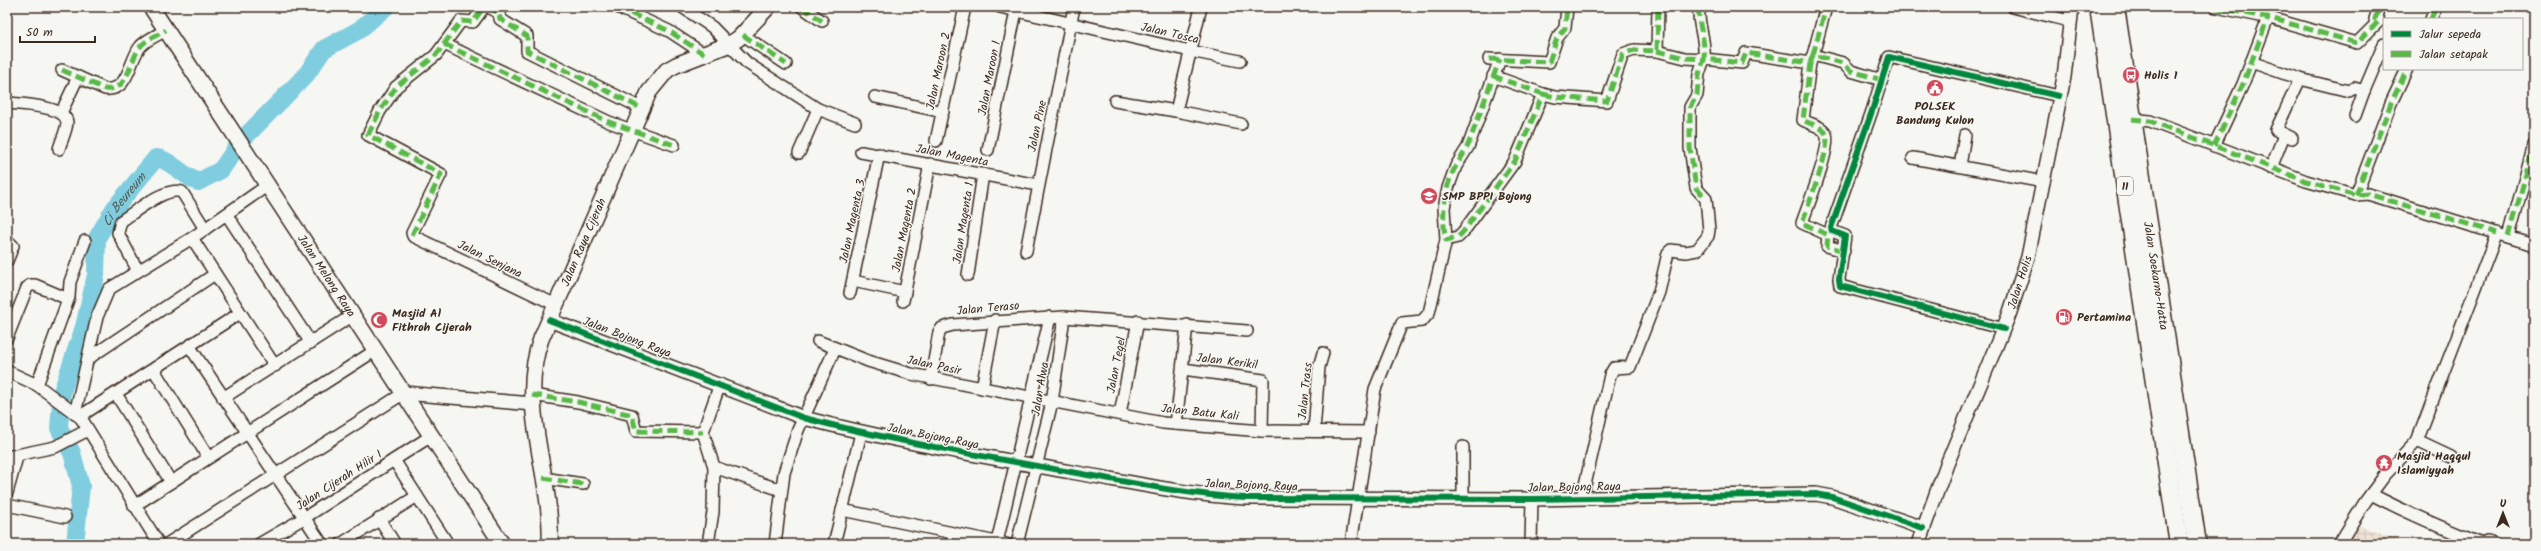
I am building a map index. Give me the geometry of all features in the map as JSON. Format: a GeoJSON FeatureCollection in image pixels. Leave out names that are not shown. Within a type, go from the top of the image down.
{"type":"FeatureCollection","features":[{"type":"Feature","properties":{"kind":"highway","name":"Jalan Soekarno-Hatta"},"geometry":{"type":"LineString","coordinates":[[2099,7],[2132,178],[2161,363],[2197,544]]}},
{"type":"Feature","properties":{"kind":"highway","name":"Jalan Soekarno-Hatta"},"geometry":{"type":"LineString","coordinates":[[2115,7],[2132,120],[2132,178]]}},
{"type":"Feature","properties":{"kind":"highway","name":"Jalan Soekarno-Hatta"},"geometry":{"type":"LineString","coordinates":[[2161,363],[2179,544]]}},
{"type":"Feature","properties":{"kind":"main road","name":"Jalan Melong Raya"},"geometry":{"type":"LineString","coordinates":[[151,7],[502,544]]}},
{"type":"Feature","properties":{"kind":"main road","name":"Jalan Raya Cijerah"},"geometry":{"type":"LineString","coordinates":[[550,544],[533,400],[535,355],[549,320],[649,92],[667,70],[730,44],[743,35],[768,7]]}},
{"type":"Feature","properties":{"kind":"street"},"geometry":{"type":"LineString","coordinates":[[484,7],[473,22],[461,21],[444,44],[609,122],[674,145]]}},
{"type":"Feature","properties":{"kind":"street"},"geometry":{"type":"LineString","coordinates":[[488,7],[499,14],[500,19],[527,36],[527,51],[641,108]]}},
{"type":"Feature","properties":{"kind":"street"},"geometry":{"type":"LineString","coordinates":[[617,7],[669,31],[704,54]]}},
{"type":"Feature","properties":{"kind":"street"},"geometry":{"type":"LineString","coordinates":[[682,7],[712,27],[730,44],[737,55],[747,63],[818,108],[855,123]]}},
{"type":"Feature","properties":{"kind":"street"},"geometry":{"type":"LineString","coordinates":[[802,7],[822,21]]}},
{"type":"Feature","properties":{"kind":"street","name":"Jalan Maroon 2"},"geometry":{"type":"LineString","coordinates":[[936,140],[966,7]]}},
{"type":"Feature","properties":{"kind":"street","name":"Jalan Tosca"},"geometry":{"type":"LineString","coordinates":[[1000,7],[1190,51],[1240,60]]}},
{"type":"Feature","properties":{"kind":"street","name":"Jalan Pine"},"geometry":{"type":"LineString","coordinates":[[1026,251],[1074,7]]}},
{"type":"Feature","properties":{"kind":"street"},"geometry":{"type":"LineString","coordinates":[[1176,111],[1201,7]]}},
{"type":"Feature","properties":{"kind":"street"},"geometry":{"type":"LineString","coordinates":[[1351,544],[1357,498],[1377,383],[1402,323],[1422,321],[1429,313],[1446,240],[1444,208],[1448,188],[1456,166],[1468,147],[1493,76],[1494,59],[1549,62],[1557,38],[1565,28],[1567,7]]}},
{"type":"Feature","properties":{"kind":"street"},"geometry":{"type":"LineString","coordinates":[[1657,51],[1658,7]]}},
{"type":"Feature","properties":{"kind":"street"},"geometry":{"type":"LineString","coordinates":[[1582,498],[1610,374],[1614,368],[1630,367],[1659,292],[1668,253],[1671,250],[1686,252],[1697,250],[1708,236],[1709,224],[1706,199],[1696,188],[1690,148],[1690,107],[1697,95],[1699,74],[1704,59],[1703,30],[1698,17],[1699,7]]}},
{"type":"Feature","properties":{"kind":"street"},"geometry":{"type":"LineString","coordinates":[[1826,7],[1812,59],[1803,120],[1824,130],[1827,136],[1826,150],[1802,223],[1845,236],[1839,280],[1840,286],[2004,329]]}},
{"type":"Feature","properties":{"kind":"street"},"geometry":{"type":"LineString","coordinates":[[2013,7],[2069,21]]}},
{"type":"Feature","properties":{"kind":"street","name":"Jalan Holis"},"geometry":{"type":"LineString","coordinates":[[1918,544],[1946,464],[2004,329],[2028,257],[2044,182],[2066,64],[2069,21],[2072,7]]}},
{"type":"Feature","properties":{"kind":"street"},"geometry":{"type":"LineString","coordinates":[[2216,7],[2268,18],[2357,43],[2379,21],[2375,19],[2379,7]]}},
{"type":"Feature","properties":{"kind":"street"},"geometry":{"type":"LineString","coordinates":[[2431,18],[2436,7]]}},
{"type":"Feature","properties":{"kind":"street","name":"Jalan Maroon 1"},"geometry":{"type":"LineString","coordinates":[[988,150],[1016,11]]}},
{"type":"Feature","properties":{"kind":"street"},"geometry":{"type":"LineString","coordinates":[[2214,146],[2251,62],[2268,18]]}},
{"type":"Feature","properties":{"kind":"street"},"geometry":{"type":"LineString","coordinates":[[62,70],[105,89],[113,90],[120,86],[140,46],[166,30]]}},
{"type":"Feature","properties":{"kind":"street"},"geometry":{"type":"LineString","coordinates":[[743,35],[786,64]]}},
{"type":"Feature","properties":{"kind":"street","name":"Jalan Senjana"},"geometry":{"type":"LineString","coordinates":[[444,44],[436,55],[396,87],[380,111],[368,135],[441,174],[412,235],[556,305]]}},
{"type":"Feature","properties":{"kind":"street"},"geometry":{"type":"LineString","coordinates":[[2355,116],[2383,46]]}},
{"type":"Feature","properties":{"kind":"street"},"geometry":{"type":"LineString","coordinates":[[1493,76],[1543,94],[1604,102],[1608,98],[1622,54],[1634,50],[1657,51],[1685,58],[1742,63],[1746,53],[1812,59],[1843,63],[1851,71],[1882,80]]}},
{"type":"Feature","properties":{"kind":"street"},"geometry":{"type":"LineString","coordinates":[[1844,251],[1827,246],[1829,232],[1890,56],[2059,96]]}},
{"type":"Feature","properties":{"kind":"street"},"geometry":{"type":"LineString","coordinates":[[2251,62],[2300,79],[2349,91],[2354,88],[2364,91]]}},
{"type":"Feature","properties":{"kind":"street"},"geometry":{"type":"LineString","coordinates":[[2356,195],[2391,103],[2407,70]]}},
{"type":"Feature","properties":{"kind":"street"},"geometry":{"type":"LineString","coordinates":[[61,113],[78,77]]}},
{"type":"Feature","properties":{"kind":"street"},"geometry":{"type":"LineString","coordinates":[[2271,168],[2288,136],[2276,130],[2300,79]]}},
{"type":"Feature","properties":{"kind":"street"},"geometry":{"type":"LineString","coordinates":[[1446,240],[1458,237],[1463,232],[1515,161],[1543,94]]}},
{"type":"Feature","properties":{"kind":"street"},"geometry":{"type":"LineString","coordinates":[[875,97],[943,112]]}},
{"type":"Feature","properties":{"kind":"street"},"geometry":{"type":"LineString","coordinates":[[1115,101],[1176,111],[1240,124]]}},
{"type":"Feature","properties":{"kind":"street"},"geometry":{"type":"LineString","coordinates":[[7,103],[33,106],[61,113],[65,117],[67,125],[59,149]]}},
{"type":"Feature","properties":{"kind":"street"},"geometry":{"type":"LineString","coordinates":[[799,153],[818,108]]}},
{"type":"Feature","properties":{"kind":"street"},"geometry":{"type":"LineString","coordinates":[[2132,120],[2150,122],[2306,181],[2356,195],[2368,194],[2509,236],[2534,245]]}},
{"type":"Feature","properties":{"kind":"street"},"geometry":{"type":"LineString","coordinates":[[1960,166],[1965,135]]}},
{"type":"Feature","properties":{"kind":"street"},"geometry":{"type":"LineString","coordinates":[[2509,236],[2534,145]]}},
{"type":"Feature","properties":{"kind":"street","name":"Jalan Magenta"},"geometry":{"type":"LineString","coordinates":[[861,152],[879,154],[1038,185]]}},
{"type":"Feature","properties":{"kind":"street","name":"Jalan Magenta 3"},"geometry":{"type":"LineString","coordinates":[[850,292],[879,154]]}},
{"type":"Feature","properties":{"kind":"street"},"geometry":{"type":"LineString","coordinates":[[1913,158],[2044,182]]}},
{"type":"Feature","properties":{"kind":"street","name":"Jalan Magenta 2"},"geometry":{"type":"LineString","coordinates":[[853,281],[904,297],[930,164]]}},
{"type":"Feature","properties":{"kind":"street","name":"Jalan Magenta 1"},"geometry":{"type":"LineString","coordinates":[[968,275],[983,174]]}},
{"type":"Feature","properties":{"kind":"street"},"geometry":{"type":"LineString","coordinates":[[75,414],[89,358],[97,317],[108,289],[192,238],[268,185]]}},
{"type":"Feature","properties":{"kind":"street"},"geometry":{"type":"LineString","coordinates":[[138,271],[118,233],[118,227],[121,221],[162,194],[170,190],[182,192],[205,229]]}},
{"type":"Feature","properties":{"kind":"street"},"geometry":{"type":"LineString","coordinates":[[227,215],[311,343]]}},
{"type":"Feature","properties":{"kind":"street"},"geometry":{"type":"LineString","coordinates":[[2339,544],[2371,494],[2417,441],[2498,233]]}},
{"type":"Feature","properties":{"kind":"street"},"geometry":{"type":"LineString","coordinates":[[192,238],[275,366]]}},
{"type":"Feature","properties":{"kind":"street"},"geometry":{"type":"LineString","coordinates":[[7,240],[13,246],[7,261]]}},
{"type":"Feature","properties":{"kind":"street"},"geometry":{"type":"LineString","coordinates":[[37,385],[69,296],[70,282],[85,241]]}},
{"type":"Feature","properties":{"kind":"street"},"geometry":{"type":"LineString","coordinates":[[89,358],[215,274]]}},
{"type":"Feature","properties":{"kind":"street"},"geometry":{"type":"LineString","coordinates":[[7,338],[27,288],[30,285],[35,285],[69,296]]}},
{"type":"Feature","properties":{"kind":"street"},"geometry":{"type":"LineString","coordinates":[[75,414],[85,413],[190,347],[240,313]]}},
{"type":"Feature","properties":{"kind":"street"},"geometry":{"type":"LineString","coordinates":[[223,398],[353,315]]}},
{"type":"Feature","properties":{"kind":"street","name":"Jalan Alwa"},"geometry":{"type":"LineString","coordinates":[[1001,543],[1015,463],[1050,317]]}},
{"type":"Feature","properties":{"kind":"street","name":"Jalan Teraso"},"geometry":{"type":"LineString","coordinates":[[931,379],[939,332],[942,328],[953,324],[995,320],[1064,317],[1138,321],[1247,331]]}},
{"type":"Feature","properties":{"kind":"street","name":"Jalan Alwa"},"geometry":{"type":"LineString","coordinates":[[1017,544],[1038,466],[1052,402],[1064,317]]}},
{"type":"Feature","properties":{"kind":"street","name":"Jalan Bojong Raya"},"geometry":{"type":"LineString","coordinates":[[549,320],[720,384],[804,418],[860,433],[1015,463],[1224,497],[1532,499],[1823,495],[1923,528]]}},
{"type":"Feature","properties":{"kind":"street"},"geometry":{"type":"LineString","coordinates":[[982,388],[995,320]]}},
{"type":"Feature","properties":{"kind":"street","name":"Jalan Tegel"},"geometry":{"type":"LineString","coordinates":[[1120,414],[1138,321]]}},
{"type":"Feature","properties":{"kind":"street"},"geometry":{"type":"LineString","coordinates":[[1176,424],[1187,325]]}},
{"type":"Feature","properties":{"kind":"street","name":"Jalan Pasir"},"geometry":{"type":"LineString","coordinates":[[818,341],[835,349],[931,379],[1030,398]]}},
{"type":"Feature","properties":{"kind":"street"},"geometry":{"type":"LineString","coordinates":[[190,347],[274,475],[322,544]]}},
{"type":"Feature","properties":{"kind":"street"},"geometry":{"type":"LineString","coordinates":[[775,544],[784,473],[804,418],[835,349]]}},
{"type":"Feature","properties":{"kind":"street"},"geometry":{"type":"LineString","coordinates":[[134,506],[376,350]]}},
{"type":"Feature","properties":{"kind":"street","name":"Jalan Trass"},"geometry":{"type":"LineString","coordinates":[[1314,431],[1319,367],[1323,353]]}},
{"type":"Feature","properties":{"kind":"street","name":"Jalan Kerikil"},"geometry":{"type":"LineString","coordinates":[[1183,369],[1263,380],[1262,431]]}},
{"type":"Feature","properties":{"kind":"street"},"geometry":{"type":"LineString","coordinates":[[154,370],[208,457]]}},
{"type":"Feature","properties":{"kind":"street"},"geometry":{"type":"LineString","coordinates":[[7,371],[37,385],[75,414],[88,430],[119,477],[134,506],[159,544]]}},
{"type":"Feature","properties":{"kind":"street"},"geometry":{"type":"LineString","coordinates":[[708,544],[713,512],[714,467],[703,432],[720,384]]}},
{"type":"Feature","properties":{"kind":"street"},"geometry":{"type":"LineString","coordinates":[[167,544],[404,393],[578,402],[632,415],[636,431],[703,432]]}},
{"type":"Feature","properties":{"kind":"street"},"geometry":{"type":"LineString","coordinates":[[116,394],[171,482]]}},
{"type":"Feature","properties":{"kind":"street","name":"Jalan Batu Kali"},"geometry":{"type":"LineString","coordinates":[[1030,398],[1176,424],[1262,431],[1369,432]]}},
{"type":"Feature","properties":{"kind":"street"},"geometry":{"type":"LineString","coordinates":[[7,493],[12,457],[55,447],[88,430]]}},
{"type":"Feature","properties":{"kind":"street"},"geometry":{"type":"LineString","coordinates":[[834,544],[860,433]]}},
{"type":"Feature","properties":{"kind":"street","name":"Jalan Cijerah Hilir I"},"geometry":{"type":"LineString","coordinates":[[264,543],[431,436]]}},
{"type":"Feature","properties":{"kind":"street"},"geometry":{"type":"LineString","coordinates":[[2417,441],[2451,457]]}},
{"type":"Feature","properties":{"kind":"street"},"geometry":{"type":"LineString","coordinates":[[1463,447],[1463,498]]}},
{"type":"Feature","properties":{"kind":"street"},"geometry":{"type":"LineString","coordinates":[[394,460],[448,544]]}},
{"type":"Feature","properties":{"kind":"street"},"geometry":{"type":"LineString","coordinates":[[714,467],[781,490]]}},
{"type":"Feature","properties":{"kind":"street"},"geometry":{"type":"LineString","coordinates":[[543,478],[583,484]]}},
{"type":"Feature","properties":{"kind":"street"},"geometry":{"type":"LineString","coordinates":[[2371,494],[2426,519],[2457,536],[2482,544]]}},
{"type":"Feature","properties":{"kind":"street"},"geometry":{"type":"LineString","coordinates":[[341,544],[417,496]]}},
{"type":"Feature","properties":{"kind":"street"},"geometry":{"type":"LineString","coordinates":[[1531,544],[1532,499]]}},
{"type":"Feature","properties":{"kind":"street"},"geometry":{"type":"LineString","coordinates":[[7,505],[65,517]]}},
{"type":"Feature","properties":{"kind":"street"},"geometry":{"type":"LineString","coordinates":[[842,510],[1001,543]]}},
{"type":"Feature","properties":{"kind":"street"},"geometry":{"type":"LineString","coordinates":[[379,519],[395,544]]}},
{"type":"Feature","properties":{"kind":"street"},"geometry":{"type":"LineString","coordinates":[[2486,544],[2487,542],[2494,544]]}},
{"type":"Feature","properties":{"kind":"shaded area"},"geometry":{"type":"Polygon","coordinates":[[[2357,524],[2405,544],[2344,544],[2357,524]]]}},
{"type":"Feature","properties":{"kind":"waterway","name":"Ci Beureum"},"geometry":{"type":"LineString","coordinates":[[75,544],[81,486],[72,453],[59,428],[62,392],[84,327],[96,275],[97,238],[114,209],[156,158],[166,161],[198,182],[221,170],[241,141],[306,75],[324,49],[359,30],[386,7]]}},
{"type":"Feature","properties":{"kind":"marked path"},"geometry":{"type":"LineString","coordinates":[[412,235],[441,174],[368,135],[380,111],[396,87],[436,55],[461,21],[473,22],[484,7]]}},
{"type":"Feature","properties":{"kind":"marked path"},"geometry":{"type":"LineString","coordinates":[[488,7],[499,13],[500,19],[527,36],[527,51],[641,108]]}},
{"type":"Feature","properties":{"kind":"marked path"},"geometry":{"type":"LineString","coordinates":[[617,7],[669,31],[704,54]]}},
{"type":"Feature","properties":{"kind":"marked path"},"geometry":{"type":"LineString","coordinates":[[802,7],[822,21]]}},
{"type":"Feature","properties":{"kind":"marked path"},"geometry":{"type":"LineString","coordinates":[[1489,59],[1549,62],[1557,38],[1565,28],[1567,7]]}},
{"type":"Feature","properties":{"kind":"marked path"},"geometry":{"type":"LineString","coordinates":[[1543,94],[1555,97],[1607,101],[1623,54],[1634,50],[1657,51],[1658,7]]}},
{"type":"Feature","properties":{"kind":"marked path"},"geometry":{"type":"LineString","coordinates":[[1699,7],[1699,19],[1704,45],[1704,59],[1742,63],[1746,53],[1810,63],[1813,55],[1843,63],[1851,71],[1882,80]]}},
{"type":"Feature","properties":{"kind":"marked path"},"geometry":{"type":"LineString","coordinates":[[1813,55],[1826,7]]}},
{"type":"Feature","properties":{"kind":"marked path"},"geometry":{"type":"LineString","coordinates":[[2216,7],[2270,18],[2357,43],[2379,21],[2375,19],[2379,7]]}},
{"type":"Feature","properties":{"kind":"marked path"},"geometry":{"type":"LineString","coordinates":[[2431,18],[2436,7]]}},
{"type":"Feature","properties":{"kind":"marked path"},"geometry":{"type":"LineString","coordinates":[[2214,146],[2243,84],[2268,18]]}},
{"type":"Feature","properties":{"kind":"marked path"},"geometry":{"type":"LineString","coordinates":[[62,70],[105,89],[113,89],[124,81],[136,53],[142,44],[166,30]]}},
{"type":"Feature","properties":{"kind":"marked path"},"geometry":{"type":"LineString","coordinates":[[743,35],[786,64]]}},
{"type":"Feature","properties":{"kind":"marked path"},"geometry":{"type":"LineString","coordinates":[[444,44],[609,122],[674,145]]}},
{"type":"Feature","properties":{"kind":"marked path"},"geometry":{"type":"LineString","coordinates":[[1657,51],[1685,58],[1704,59],[1699,74],[1697,95],[1690,107],[1690,148],[1696,188],[1706,199]]}},
{"type":"Feature","properties":{"kind":"marked path"},"geometry":{"type":"LineString","coordinates":[[1493,76],[1543,94],[1515,161],[1463,232],[1458,237],[1446,240],[1444,222],[1446,192],[1452,174],[1468,145],[1476,124],[1492,80],[1496,70],[1500,59]]}},
{"type":"Feature","properties":{"kind":"marked path"},"geometry":{"type":"LineString","coordinates":[[1810,63],[1803,120],[1822,129],[1826,134],[1827,141],[1822,163],[1802,223],[1828,235],[1827,246],[1844,251]]}},
{"type":"Feature","properties":{"kind":"marked path"},"geometry":{"type":"LineString","coordinates":[[2356,195],[2391,103],[2407,70]]}},
{"type":"Feature","properties":{"kind":"marked path"},"geometry":{"type":"LineString","coordinates":[[2132,119],[2150,121],[2306,181],[2356,195],[2368,194],[2497,233]]}},
{"type":"Feature","properties":{"kind":"marked path"},"geometry":{"type":"LineString","coordinates":[[2509,236],[2534,145]]}},
{"type":"Feature","properties":{"kind":"marked path"},"geometry":{"type":"LineString","coordinates":[[532,395],[578,402],[632,415],[636,431],[703,432]]}},
{"type":"Feature","properties":{"kind":"marked path"},"geometry":{"type":"LineString","coordinates":[[543,478],[583,484]]}},
{"type":"Feature","properties":{"kind":"cycle path"},"geometry":{"type":"LineString","coordinates":[[2004,329],[1840,286],[1839,279],[1845,236],[1832,231],[1831,228],[1872,111],[1889,57],[2059,96]]}},
{"type":"Feature","properties":{"kind":"cycle path"},"geometry":{"type":"LineString","coordinates":[[549,320],[804,418],[937,448],[1180,491],[1246,498],[1532,499],[1816,494],[1832,497],[1923,528]]}},
{"type":"Feature","properties":{"kind":"place","name":"Holis 1"},"geometry":{"type":"Point","coordinates":[2131,75]}},
{"type":"Feature","properties":{"kind":"place","name":"POLSEK Bandung Kulon"},"geometry":{"type":"Point","coordinates":[1935,88]}},
{"type":"Feature","properties":{"kind":"place","name":"SMP BPPI Bojong"},"geometry":{"type":"Point","coordinates":[1429,196]}},
{"type":"Feature","properties":{"kind":"place","name":"Pertamina"},"geometry":{"type":"Point","coordinates":[2064,317]}},
{"type":"Feature","properties":{"kind":"place","name":"Masjid Al Fithroh Cijerah"},"geometry":{"type":"Point","coordinates":[379,320]}},
{"type":"Feature","properties":{"kind":"place","name":"Masjid Haqqul Islamiyyah"},"geometry":{"type":"Point","coordinates":[2384,463]}}]}
